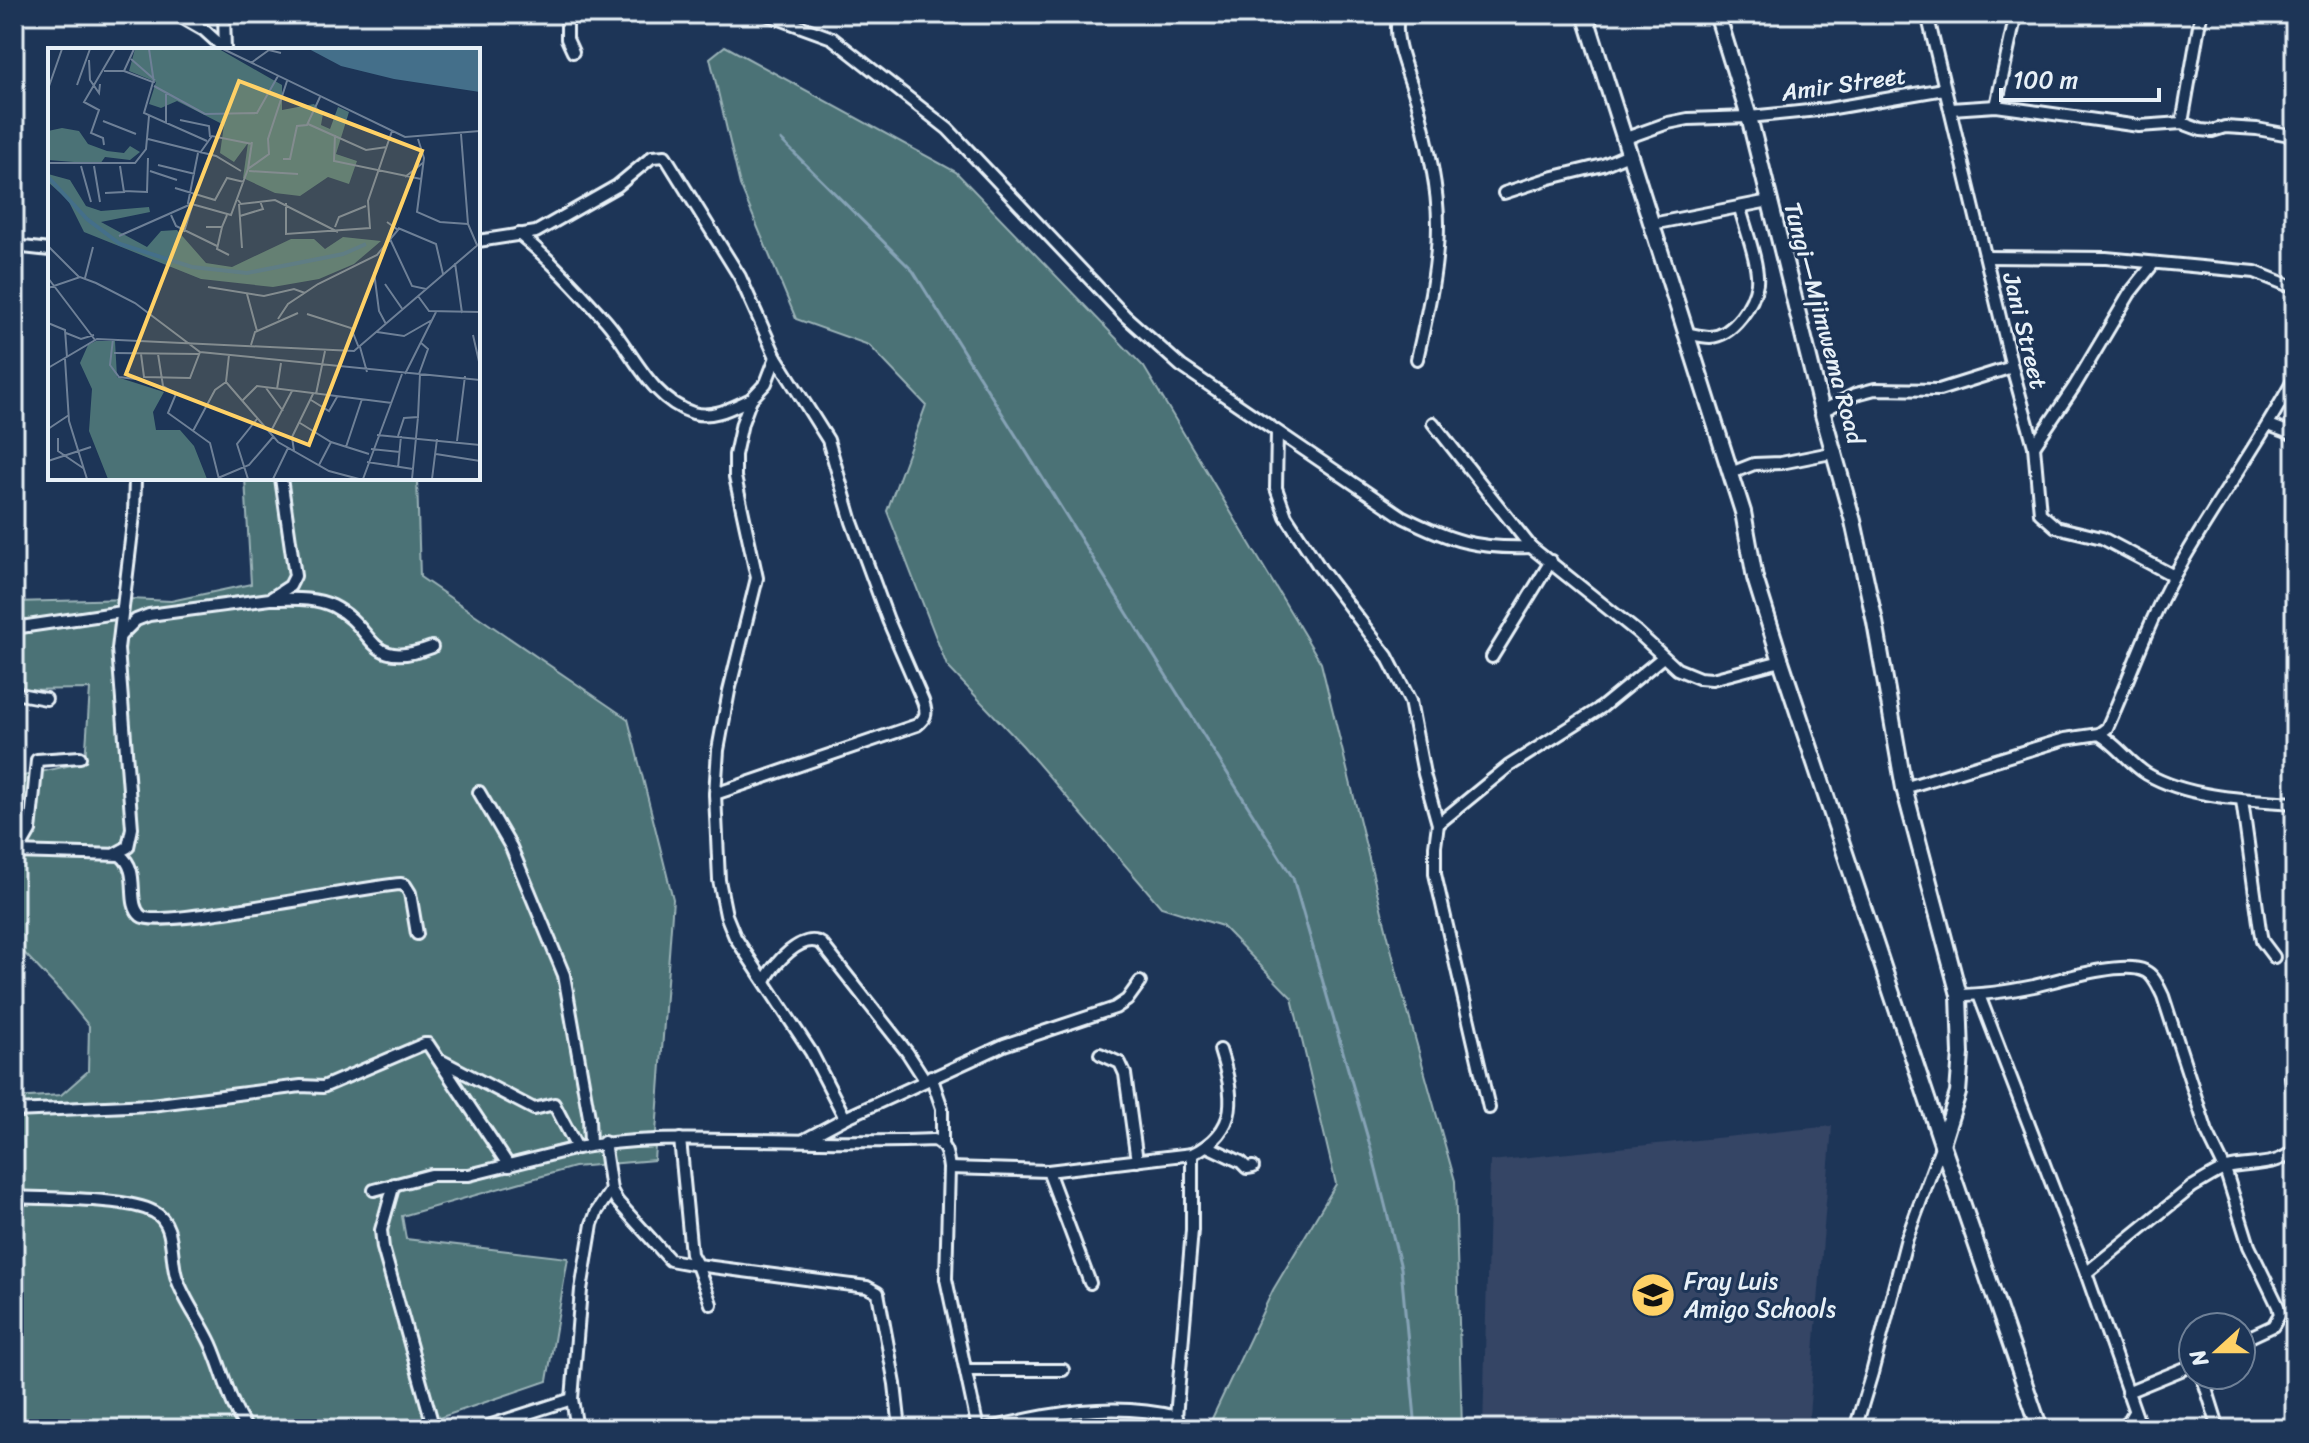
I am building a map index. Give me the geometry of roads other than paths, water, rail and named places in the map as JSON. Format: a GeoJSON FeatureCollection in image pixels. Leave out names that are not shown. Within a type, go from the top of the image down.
{"type":"FeatureCollection","features":[{"type":"Feature","properties":{"kind":"street"},"geometry":{"type":"LineString","coordinates":[[176,14],[204,30],[223,48]]}},
{"type":"Feature","properties":{"kind":"street"},"geometry":{"type":"LineString","coordinates":[[567,14],[567,39],[573,52]]}},
{"type":"Feature","properties":{"kind":"street"},"geometry":{"type":"LineString","coordinates":[[766,14],[832,38],[948,129],[1125,316],[1181,366],[1403,517],[1466,544],[1494,549],[1531,547]]}},
{"type":"Feature","properties":{"kind":"street"},"geometry":{"type":"LineString","coordinates":[[1400,14],[1396,30],[1419,105],[1436,189],[1438,226],[1430,302],[1417,359]]}},
{"type":"Feature","properties":{"kind":"street"},"geometry":{"type":"LineString","coordinates":[[1585,14],[1743,512],[1755,578],[1781,661],[2040,1429]]}},
{"type":"Feature","properties":{"kind":"street","name":"Tungi—Mjimwema Road"},"geometry":{"type":"LineString","coordinates":[[1717,14],[1749,117],[1822,411],[1836,452],[1880,646],[1904,788],[1959,995],[1961,1054],[1958,1093],[1942,1144]]}},
{"type":"Feature","properties":{"kind":"street","name":"Jani Street"},"geometry":{"type":"LineString","coordinates":[[1927,14],[2034,446],[2040,513],[2056,527],[2102,538],[2174,576]]}},
{"type":"Feature","properties":{"kind":"street"},"geometry":{"type":"LineString","coordinates":[[1996,106],[2016,14]]}},
{"type":"Feature","properties":{"kind":"street"},"geometry":{"type":"LineString","coordinates":[[2182,123],[2201,14]]}},
{"type":"Feature","properties":{"kind":"street"},"geometry":{"type":"LineString","coordinates":[[225,48],[226,15]]}},
{"type":"Feature","properties":{"kind":"street","name":"Amir Street"},"geometry":{"type":"LineString","coordinates":[[1626,138],[1688,119],[1828,109],[1944,89]]}},
{"type":"Feature","properties":{"kind":"street"},"geometry":{"type":"LineString","coordinates":[[1951,109],[1996,106],[2139,126],[2182,123],[2201,130],[2225,127],[2257,129],[2295,136]]}},
{"type":"Feature","properties":{"kind":"street"},"geometry":{"type":"LineString","coordinates":[[1504,193],[1603,165],[1631,153]]}},
{"type":"Feature","properties":{"kind":"street"},"geometry":{"type":"LineString","coordinates":[[480,241],[536,232],[617,186],[652,157],[665,156],[740,277],[776,357],[828,440],[852,522],[888,620],[927,711],[925,719],[917,725],[715,794]]}},
{"type":"Feature","properties":{"kind":"street"},"geometry":{"type":"LineString","coordinates":[[1652,224],[1769,201]]}},
{"type":"Feature","properties":{"kind":"street"},"geometry":{"type":"LineString","coordinates":[[1684,333],[1711,337],[1722,333],[1744,314],[1753,297],[1757,281],[1740,208]]}},
{"type":"Feature","properties":{"kind":"street"},"geometry":{"type":"LineString","coordinates":[[519,234],[607,323],[653,386],[667,398],[694,413],[709,415],[751,399]]}},
{"type":"Feature","properties":{"kind":"street"},"geometry":{"type":"LineString","coordinates":[[14,246],[48,250]]}},
{"type":"Feature","properties":{"kind":"street"},"geometry":{"type":"LineString","coordinates":[[1986,257],[2106,258],[2255,272],[2295,288]]}},
{"type":"Feature","properties":{"kind":"street"},"geometry":{"type":"LineString","coordinates":[[2034,446],[2074,387],[2130,293],[2153,264]]}},
{"type":"Feature","properties":{"kind":"street"},"geometry":{"type":"LineString","coordinates":[[776,357],[766,383],[751,399],[735,455],[735,477],[757,578],[718,750],[715,794],[719,880],[726,915],[735,937],[811,1052],[845,1118]]}},
{"type":"Feature","properties":{"kind":"street"},"geometry":{"type":"LineString","coordinates":[[1822,411],[1856,394],[1875,389],[1939,390],[2012,367]]}},
{"type":"Feature","properties":{"kind":"street"},"geometry":{"type":"LineString","coordinates":[[1904,788],[2065,739],[2099,734],[2107,728],[2145,635],[2174,576],[2269,425],[2295,377]]}},
{"type":"Feature","properties":{"kind":"street"},"geometry":{"type":"LineString","coordinates":[[1433,423],[1531,547],[1687,675],[1712,679],[1781,661]]}},
{"type":"Feature","properties":{"kind":"street"},"geometry":{"type":"LineString","coordinates":[[2269,425],[2295,435]]}},
{"type":"Feature","properties":{"kind":"street"},"geometry":{"type":"LineString","coordinates":[[1277,432],[1275,470],[1278,501],[1320,568],[1394,667],[1410,701],[1424,774],[1438,824],[1435,874],[1489,1108]]}},
{"type":"Feature","properties":{"kind":"street"},"geometry":{"type":"LineString","coordinates":[[1731,473],[1748,465],[1781,463],[1836,452]]}},
{"type":"Feature","properties":{"kind":"street"},"geometry":{"type":"LineString","coordinates":[[16,852],[115,854],[128,847],[132,828],[119,637],[134,515],[135,480]]}},
{"type":"Feature","properties":{"kind":"street"},"geometry":{"type":"LineString","coordinates":[[270,599],[283,592],[295,576],[281,480]]}},
{"type":"Feature","properties":{"kind":"street"},"geometry":{"type":"LineString","coordinates":[[1492,657],[1551,561]]}},
{"type":"Feature","properties":{"kind":"street"},"geometry":{"type":"LineString","coordinates":[[119,637],[136,620],[149,615],[270,599],[310,600],[332,606],[347,615],[369,641],[392,654],[413,654],[432,647]]}},
{"type":"Feature","properties":{"kind":"street"},"geometry":{"type":"LineString","coordinates":[[14,628],[122,612]]}},
{"type":"Feature","properties":{"kind":"street"},"geometry":{"type":"LineString","coordinates":[[1438,824],[1509,766],[1602,707],[1663,657]]}},
{"type":"Feature","properties":{"kind":"street"},"geometry":{"type":"LineString","coordinates":[[14,693],[46,699]]}},
{"type":"Feature","properties":{"kind":"street"},"geometry":{"type":"LineString","coordinates":[[2099,734],[2111,741],[2135,766],[2162,782],[2242,800],[2295,803]]}},
{"type":"Feature","properties":{"kind":"street"},"geometry":{"type":"LineString","coordinates":[[16,852],[30,831],[37,760],[80,757]]}},
{"type":"Feature","properties":{"kind":"street"},"geometry":{"type":"LineString","coordinates":[[479,792],[511,847],[564,975],[589,1117],[590,1145]]}},
{"type":"Feature","properties":{"kind":"street"},"geometry":{"type":"LineString","coordinates":[[2242,800],[2262,941],[2274,957]]}},
{"type":"Feature","properties":{"kind":"street"},"geometry":{"type":"LineString","coordinates":[[115,854],[128,863],[133,875],[137,909],[144,919],[217,914],[283,900],[401,884],[410,893],[417,934]]}},
{"type":"Feature","properties":{"kind":"street"},"geometry":{"type":"LineString","coordinates":[[765,981],[779,960],[809,940],[816,940],[928,1078],[942,1108],[942,1144],[949,1168],[946,1279],[978,1429]]}},
{"type":"Feature","properties":{"kind":"street"},"geometry":{"type":"LineString","coordinates":[[1959,995],[1979,995],[2100,971],[2133,968],[2148,972],[2163,996],[2207,1132],[2225,1169],[2249,1246],[2280,1314],[2273,1326],[2257,1334]]}},
{"type":"Feature","properties":{"kind":"street"},"geometry":{"type":"LineString","coordinates":[[804,1140],[928,1078],[1004,1045],[1115,1008],[1127,1000],[1140,982]]}},
{"type":"Feature","properties":{"kind":"street"},"geometry":{"type":"LineString","coordinates":[[1979,995],[2086,1273],[2141,1429]]}},
{"type":"Feature","properties":{"kind":"street"},"geometry":{"type":"LineString","coordinates":[[14,1111],[151,1105],[301,1086],[323,1087],[424,1044],[432,1047],[442,1061],[509,1166]]}},
{"type":"Feature","properties":{"kind":"street"},"geometry":{"type":"LineString","coordinates":[[949,1168],[1048,1171],[1192,1154],[1220,1135],[1231,1110],[1230,1090],[1220,1050]]}},
{"type":"Feature","properties":{"kind":"street"},"geometry":{"type":"LineString","coordinates":[[1100,1054],[1120,1063],[1125,1074],[1137,1161]]}},
{"type":"Feature","properties":{"kind":"street"},"geometry":{"type":"LineString","coordinates":[[442,1061],[534,1109],[550,1103],[556,1105],[577,1148]]}},
{"type":"Feature","properties":{"kind":"street"},"geometry":{"type":"LineString","coordinates":[[2295,1063],[2291,1077],[2295,1109]]}},
{"type":"Feature","properties":{"kind":"street"},"geometry":{"type":"LineString","coordinates":[[374,1190],[431,1175],[469,1175],[604,1142],[680,1139],[884,1143],[934,1140],[942,1144]]}},
{"type":"Feature","properties":{"kind":"street"},"geometry":{"type":"LineString","coordinates":[[680,1139],[691,1254],[711,1304]]}},
{"type":"Feature","properties":{"kind":"street"},"geometry":{"type":"LineString","coordinates":[[604,1142],[611,1190],[617,1201],[670,1260],[874,1289],[882,1303],[900,1429]]}},
{"type":"Feature","properties":{"kind":"street"},"geometry":{"type":"LineString","coordinates":[[1855,1429],[1907,1238],[1942,1144]]}},
{"type":"Feature","properties":{"kind":"street"},"geometry":{"type":"LineString","coordinates":[[1207,1146],[1247,1168],[1253,1167]]}},
{"type":"Feature","properties":{"kind":"street"},"geometry":{"type":"LineString","coordinates":[[2086,1273],[2192,1187],[2225,1169],[2279,1160],[2295,1149]]}},
{"type":"Feature","properties":{"kind":"street"},"geometry":{"type":"LineString","coordinates":[[1175,1429],[1192,1230],[1192,1154]]}},
{"type":"Feature","properties":{"kind":"street"},"geometry":{"type":"LineString","coordinates":[[1048,1171],[1090,1283]]}},
{"type":"Feature","properties":{"kind":"street"},"geometry":{"type":"LineString","coordinates":[[394,1184],[381,1230],[383,1248],[434,1429]]}},
{"type":"Feature","properties":{"kind":"street"},"geometry":{"type":"LineString","coordinates":[[577,1429],[572,1399],[581,1290],[592,1224],[611,1190]]}},
{"type":"Feature","properties":{"kind":"street"},"geometry":{"type":"LineString","coordinates":[[14,1197],[135,1204],[156,1212],[169,1229],[176,1278],[210,1341],[230,1398],[247,1429]]}},
{"type":"Feature","properties":{"kind":"street"},"geometry":{"type":"LineString","coordinates":[[966,1370],[1063,1370]]}},
{"type":"Feature","properties":{"kind":"street"},"geometry":{"type":"LineString","coordinates":[[2127,1392],[2177,1372]]}},
{"type":"Feature","properties":{"kind":"street"},"geometry":{"type":"LineString","coordinates":[[2207,1391],[2219,1429]]}},
{"type":"Feature","properties":{"kind":"street"},"geometry":{"type":"LineString","coordinates":[[2029,1396],[2026,1407],[2034,1429]]}},
{"type":"Feature","properties":{"kind":"street"},"geometry":{"type":"LineString","coordinates":[[491,1425],[572,1399]]}},
{"type":"Feature","properties":{"kind":"street"},"geometry":{"type":"LineString","coordinates":[[987,1429],[1040,1416],[1092,1410],[1156,1412],[1177,1417]]}},
{"type":"Feature","properties":{"kind":"street"},"geometry":{"type":"LineString","coordinates":[[2124,1429],[2134,1412]]}},
{"type":"Feature","properties":{"kind":"waterway"},"geometry":{"type":"LineString","coordinates":[[781,140],[913,271],[1293,878],[1371,1149],[1401,1268],[1416,1429]]}},
{"type":"Feature","properties":{"kind":"place","name":"Fray Luis Amigo Schools"},"geometry":{"type":"Point","coordinates":[1653,1295]}}]}
